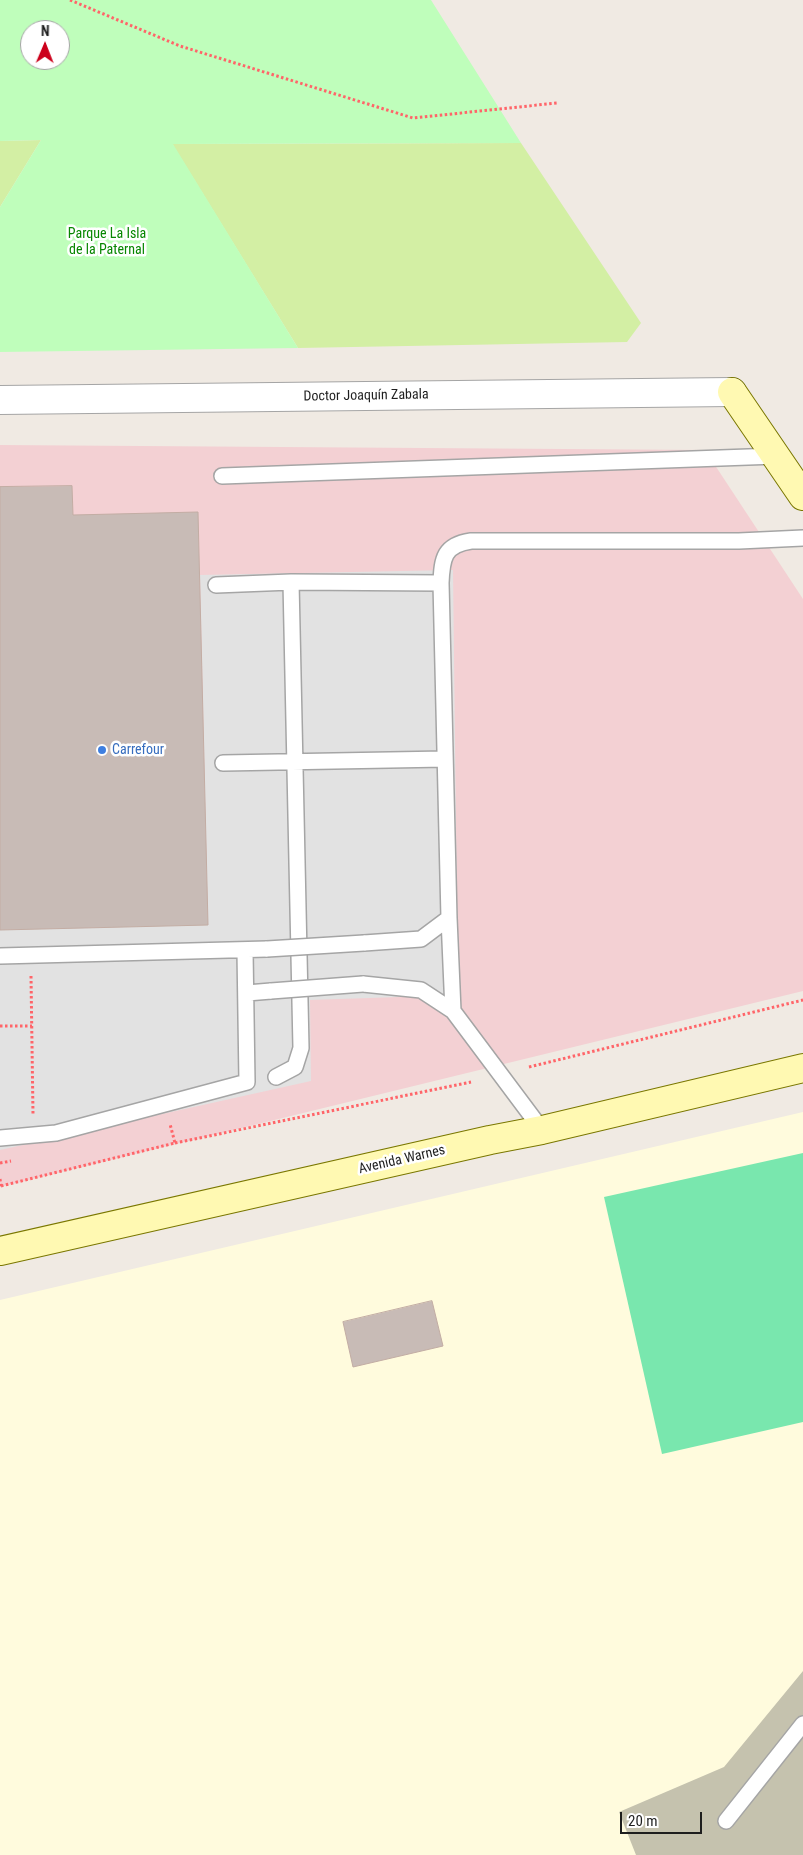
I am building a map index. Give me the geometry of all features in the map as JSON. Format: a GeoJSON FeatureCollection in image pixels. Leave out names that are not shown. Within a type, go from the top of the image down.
{"type":"FeatureCollection","features":[{"type":"Feature","properties":{"kind":"main road"},"geometry":{"type":"LineString","coordinates":[[732,392],[803,496]]}},
{"type":"Feature","properties":{"kind":"main road","name":"Avenida Warnes"},"geometry":{"type":"LineString","coordinates":[[0,1251],[29,1246],[490,1140],[542,1130],[803,1068]]}},
{"type":"Feature","properties":{"kind":"street","name":"Doctor Joaquín Zabala"},"geometry":{"type":"LineString","coordinates":[[0,400],[732,392]]}},
{"type":"Feature","properties":{"kind":"lane"},"geometry":{"type":"LineString","coordinates":[[222,476],[776,456]]}},
{"type":"Feature","properties":{"kind":"lane"},"geometry":{"type":"LineString","coordinates":[[453,1011],[448,918],[441,583],[442,563],[447,552],[458,543],[471,541],[739,541],[803,538]]}},
{"type":"Feature","properties":{"kind":"lane"},"geometry":{"type":"LineString","coordinates":[[216,585],[291,582],[441,583]]}},
{"type":"Feature","properties":{"kind":"lane"},"geometry":{"type":"LineString","coordinates":[[276,1077],[294,1066],[301,1048],[291,582]]}},
{"type":"Feature","properties":{"kind":"lane"},"geometry":{"type":"LineString","coordinates":[[223,763],[445,759]]}},
{"type":"Feature","properties":{"kind":"lane"},"geometry":{"type":"LineString","coordinates":[[0,956],[245,951],[421,939],[448,918]]}},
{"type":"Feature","properties":{"kind":"lane"},"geometry":{"type":"LineString","coordinates":[[0,1138],[56,1133],[247,1082],[245,951]]}},
{"type":"Feature","properties":{"kind":"lane"},"geometry":{"type":"LineString","coordinates":[[247,993],[363,984],[421,990],[453,1011],[542,1130]]}},
{"type":"Feature","properties":{"kind":"lane"},"geometry":{"type":"LineString","coordinates":[[726,1821],[803,1724]]}},
{"type":"Feature","properties":{"kind":"path"},"geometry":{"type":"LineString","coordinates":[[70,0],[180,46],[413,118],[557,103]]}},
{"type":"Feature","properties":{"kind":"path"},"geometry":{"type":"LineString","coordinates":[[31,955],[34,1135]]}},
{"type":"Feature","properties":{"kind":"path"},"geometry":{"type":"LineString","coordinates":[[529,1067],[803,1000]]}},
{"type":"Feature","properties":{"kind":"path"},"geometry":{"type":"LineString","coordinates":[[0,1026],[32,1026]]}},
{"type":"Feature","properties":{"kind":"path"},"geometry":{"type":"LineString","coordinates":[[0,1179],[0,1186],[175,1143],[471,1082]]}},
{"type":"Feature","properties":{"kind":"path"},"geometry":{"type":"LineString","coordinates":[[171,1124],[175,1143]]}},
{"type":"Feature","properties":{"kind":"shaded area"},"geometry":{"type":"Polygon","coordinates":[[[0,445],[705,450],[803,599],[803,991],[0,1187],[0,445]]]}},
{"type":"Feature","properties":{"kind":"shaded area"},"geometry":{"type":"Polygon","coordinates":[[[453,570],[458,995],[310,1000],[311,1081],[0,1150],[0,930],[208,924],[200,575],[453,570]]]}},
{"type":"Feature","properties":{"kind":"shaded area"},"geometry":{"type":"Polygon","coordinates":[[[803,1112],[803,1855],[0,1855],[0,1300],[803,1112]]]}},
{"type":"Feature","properties":{"kind":"shaded area"},"geometry":{"type":"Polygon","coordinates":[[[803,1671],[803,1855],[636,1855],[619,1812],[724,1767],[803,1671]]]}},
{"type":"Feature","properties":{"kind":"green space","name":"Parque La Isla de la Paternal"},"geometry":{"type":"Polygon","coordinates":[[[0,0],[431,0],[521,143],[173,144],[298,348],[0,352],[0,207],[41,140],[0,141],[0,0]]]}},
{"type":"Feature","properties":{"kind":"green space"},"geometry":{"type":"Polygon","coordinates":[[[41,140],[0,207],[0,141],[41,140]]]}},
{"type":"Feature","properties":{"kind":"green space"},"geometry":{"type":"Polygon","coordinates":[[[521,143],[641,323],[627,342],[298,348],[172,144],[521,143]]]}},
{"type":"Feature","properties":{"kind":"green space"},"geometry":{"type":"Polygon","coordinates":[[[803,1153],[803,1422],[662,1454],[604,1197],[803,1153]]]}},
{"type":"Feature","properties":{"kind":"building","name":"Carrefour"},"geometry":{"type":"Polygon","coordinates":[[[72,486],[73,515],[198,512],[208,925],[0,930],[0,487],[72,486]]]}},
{"type":"Feature","properties":{"kind":"building"},"geometry":{"type":"Polygon","coordinates":[[[432,1301],[443,1346],[353,1367],[343,1322],[432,1301]]]}},
{"type":"Feature","properties":{"kind":"place","name":"Carrefour"},"geometry":{"type":"Point","coordinates":[102,750]}}]}
